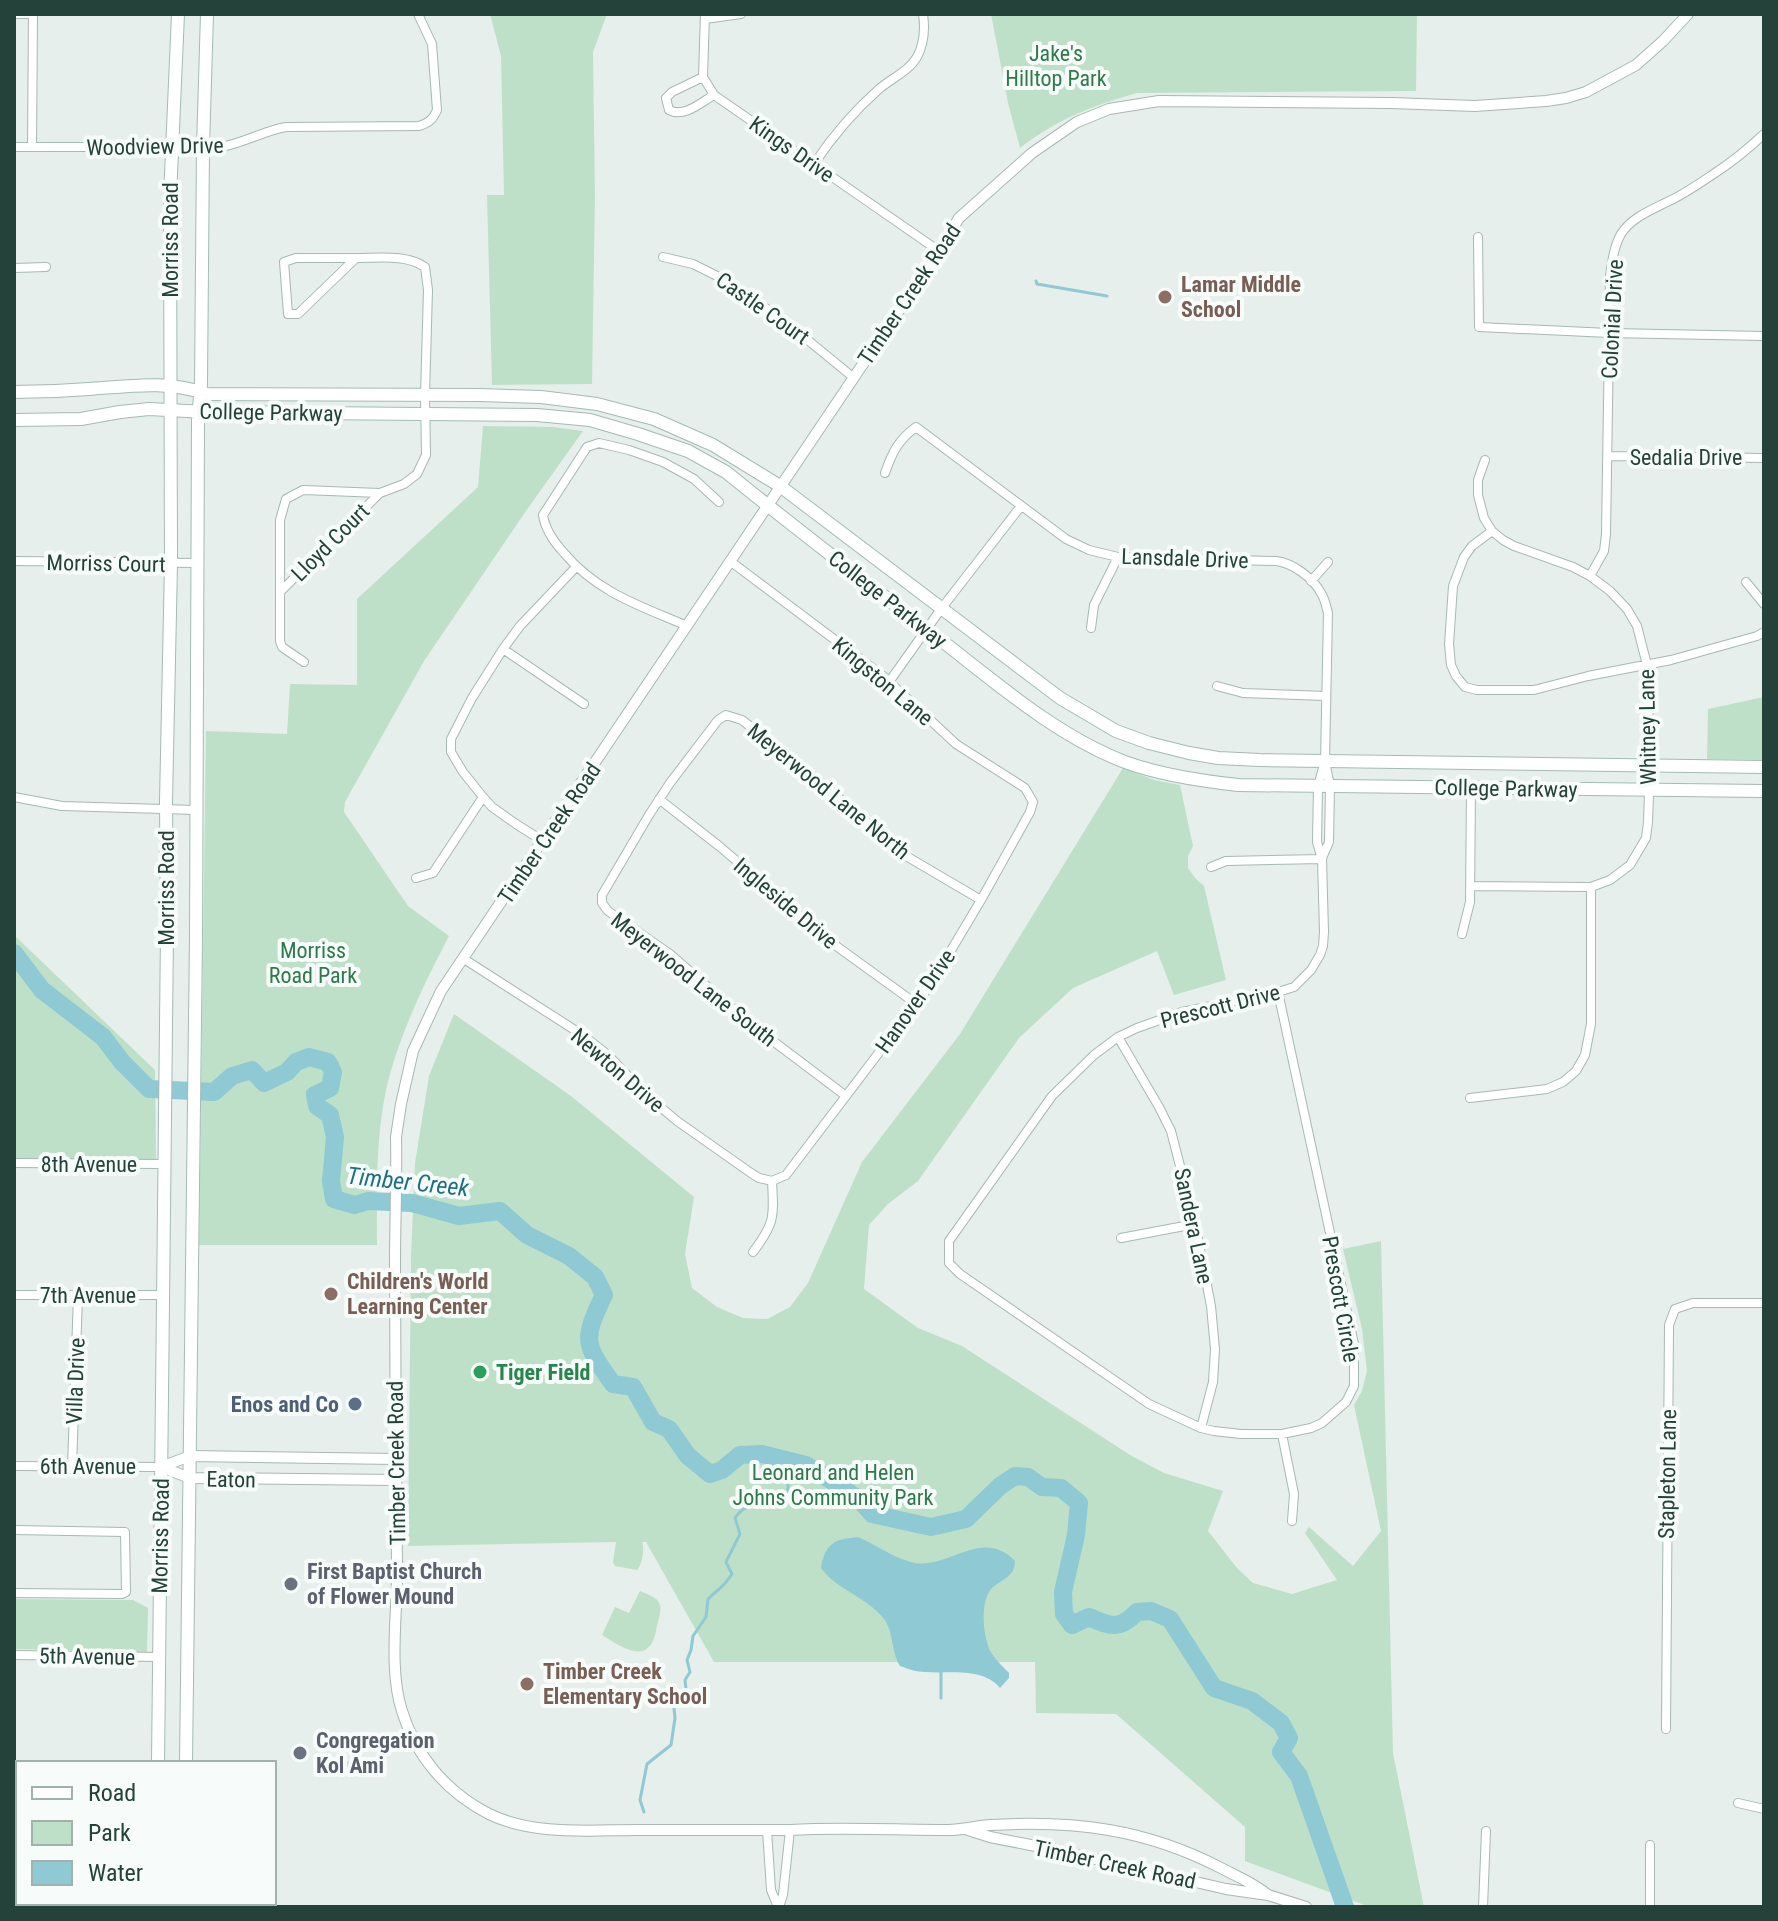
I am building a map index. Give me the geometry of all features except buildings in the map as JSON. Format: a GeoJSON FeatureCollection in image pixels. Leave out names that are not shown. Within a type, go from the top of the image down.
{"type":"FeatureCollection","features":[{"type":"Feature","properties":{"kind":"main road","name":"Morriss Road"},"geometry":{"type":"LineString","coordinates":[[158,1761],[171,564],[170,197],[178,14]]}},
{"type":"Feature","properties":{"kind":"main road","name":"Morriss Road"},"geometry":{"type":"LineString","coordinates":[[186,1761],[197,563],[207,14]]}},
{"type":"Feature","properties":{"kind":"main road","name":"College Parkway"},"geometry":{"type":"LineString","coordinates":[[14,392],[58,392],[149,384],[184,387],[207,394],[541,397],[597,404],[654,419],[713,445],[780,486],[1060,698],[1116,731],[1165,747],[1218,758],[1764,767]]}},
{"type":"Feature","properties":{"kind":"main road","name":"College Parkway"},"geometry":{"type":"LineString","coordinates":[[14,420],[81,419],[149,409],[537,415],[590,420],[688,451],[726,472],[968,662],[1070,735],[1127,763],[1175,776],[1238,785],[1764,791]]}},
{"type":"Feature","properties":{"kind":"street"},"geometry":{"type":"LineString","coordinates":[[14,14],[33,14],[32,147]]}},
{"type":"Feature","properties":{"kind":"street","name":"Woodview Drive"},"geometry":{"type":"LineString","coordinates":[[14,147],[203,147],[236,144],[286,127],[419,126],[428,123],[437,110],[434,53],[418,14]]}},
{"type":"Feature","properties":{"kind":"street"},"geometry":{"type":"LineString","coordinates":[[714,95],[684,112],[674,114],[669,110],[666,98],[703,77],[705,16],[741,14]]}},
{"type":"Feature","properties":{"kind":"street"},"geometry":{"type":"LineString","coordinates":[[814,164],[828,142],[863,104],[911,65],[924,36],[923,14]]}},
{"type":"Feature","properties":{"kind":"street","name":"Timber Creek Road"},"geometry":{"type":"LineString","coordinates":[[1268,1895],[1255,1884],[1188,1852],[1116,1830],[1074,1825],[991,1825],[948,1830],[575,1830],[529,1827],[490,1814],[441,1778],[415,1744],[402,1712],[395,1682],[398,1584],[397,1124],[413,1051],[441,991],[959,218],[1032,153],[1077,122],[1109,109],[1159,101],[1475,106],[1566,98],[1586,92],[1636,65],[1688,14]]}},
{"type":"Feature","properties":{"kind":"street","name":"Kings Drive"},"geometry":{"type":"LineString","coordinates":[[703,77],[714,95],[939,251]]}},
{"type":"Feature","properties":{"kind":"street","name":"Colonial Drive"},"geometry":{"type":"LineString","coordinates":[[1590,576],[1604,551],[1605,543],[1610,276],[1613,258],[1624,231],[1654,207],[1717,172],[1764,134]]}},
{"type":"Feature","properties":{"kind":"street"},"geometry":{"type":"LineString","coordinates":[[1478,237],[1479,327],[1764,336]]}},
{"type":"Feature","properties":{"kind":"street","name":"Castle Court"},"geometry":{"type":"LineString","coordinates":[[663,257],[693,264],[725,280],[797,330],[854,378]]}},
{"type":"Feature","properties":{"kind":"street"},"geometry":{"type":"LineString","coordinates":[[296,258],[356,258],[298,314],[288,314],[284,262],[296,258]]}},
{"type":"Feature","properties":{"kind":"street","name":"Lloyd Court"},"geometry":{"type":"LineString","coordinates":[[304,662],[281,644],[279,633],[280,520],[286,499],[303,490],[380,493],[404,484],[417,474],[426,455],[428,290],[425,267],[407,259],[356,258]]}},
{"type":"Feature","properties":{"kind":"street"},"geometry":{"type":"LineString","coordinates":[[14,268],[46,267]]}},
{"type":"Feature","properties":{"kind":"street","name":"Lansdale Drive"},"geometry":{"type":"LineString","coordinates":[[885,473],[892,452],[902,437],[916,427],[1066,539],[1089,550],[1118,557],[1286,562],[1311,581]]}},
{"type":"Feature","properties":{"kind":"street"},"geometry":{"type":"LineString","coordinates":[[687,626],[600,586],[576,567],[559,547],[545,526],[543,515],[587,447],[599,443],[663,462],[694,479],[719,502]]}},
{"type":"Feature","properties":{"kind":"street","name":"Sedalia Drive"},"geometry":{"type":"LineString","coordinates":[[1608,456],[1764,458]]}},
{"type":"Feature","properties":{"kind":"street"},"geometry":{"type":"LineString","coordinates":[[1485,460],[1478,480],[1478,495],[1484,518],[1492,531],[1472,546],[1464,557],[1453,586],[1449,644],[1451,665],[1465,687],[1477,690],[1534,690],[1671,660],[1764,632]]}},
{"type":"Feature","properties":{"kind":"street","name":"Lloyd Court"},"geometry":{"type":"LineString","coordinates":[[280,592],[380,493]]}},
{"type":"Feature","properties":{"kind":"street"},"geometry":{"type":"LineString","coordinates":[[889,682],[1021,506]]}},
{"type":"Feature","properties":{"kind":"street","name":"Whitney Lane"},"geometry":{"type":"LineString","coordinates":[[1471,886],[1591,887],[1625,870],[1641,848],[1647,830],[1650,765],[1647,665],[1637,626],[1627,609],[1590,576],[1514,546],[1492,531]]}},
{"type":"Feature","properties":{"kind":"street"},"geometry":{"type":"LineString","coordinates":[[1091,628],[1094,605],[1118,557]]}},
{"type":"Feature","properties":{"kind":"street","name":"Morriss Court"},"geometry":{"type":"LineString","coordinates":[[14,561],[197,563]]}},
{"type":"Feature","properties":{"kind":"street","name":"Kingston Lane"},"geometry":{"type":"LineString","coordinates":[[730,561],[889,682],[956,744],[1025,788],[1033,802]]}},
{"type":"Feature","properties":{"kind":"street"},"geometry":{"type":"LineString","coordinates":[[1325,761],[1328,613],[1323,595],[1311,581],[1328,562]]}},
{"type":"Feature","properties":{"kind":"street"},"geometry":{"type":"LineString","coordinates":[[543,841],[492,807],[463,772],[451,752],[451,739],[503,649],[520,626],[576,567]]}},
{"type":"Feature","properties":{"kind":"street"},"geometry":{"type":"LineString","coordinates":[[1746,582],[1764,604]]}},
{"type":"Feature","properties":{"kind":"street"},"geometry":{"type":"LineString","coordinates":[[503,649],[584,704]]}},
{"type":"Feature","properties":{"kind":"street"},"geometry":{"type":"LineString","coordinates":[[1217,686],[1243,693],[1326,696]]}},
{"type":"Feature","properties":{"kind":"street","name":"Meyerwood Lane North"},"geometry":{"type":"LineString","coordinates":[[659,799],[718,720],[726,715],[742,720],[824,785],[901,853],[981,900]]}},
{"type":"Feature","properties":{"kind":"street","name":"Prescott Drive"},"geometry":{"type":"LineString","coordinates":[[956,1270],[949,1263],[949,1241],[1052,1096],[1081,1066],[1118,1037],[1137,1028],[1182,1012],[1294,987],[1311,970],[1320,955],[1324,932],[1322,859],[1317,842],[1325,761]]}},
{"type":"Feature","properties":{"kind":"street"},"geometry":{"type":"LineString","coordinates":[[1462,934],[1471,886],[1471,787]]}},
{"type":"Feature","properties":{"kind":"street"},"geometry":{"type":"LineString","coordinates":[[14,797],[62,806],[196,810]]}},
{"type":"Feature","properties":{"kind":"street"},"geometry":{"type":"LineString","coordinates":[[416,878],[433,873],[483,797]]}},
{"type":"Feature","properties":{"kind":"street","name":"Ingleside Drive"},"geometry":{"type":"LineString","coordinates":[[659,799],[786,903],[810,927],[915,1003]]}},
{"type":"Feature","properties":{"kind":"street","name":"Meyerwood Lane South"},"geometry":{"type":"LineString","coordinates":[[659,799],[602,895],[602,903],[608,911],[670,954],[749,1023],[846,1096]]}},
{"type":"Feature","properties":{"kind":"street","name":"Hanover Drive"},"geometry":{"type":"LineString","coordinates":[[772,1181],[786,1175],[931,984],[981,900],[1033,802]]}},
{"type":"Feature","properties":{"kind":"street"},"geometry":{"type":"LineString","coordinates":[[1211,867],[1226,861],[1322,859]]}},
{"type":"Feature","properties":{"kind":"street"},"geometry":{"type":"LineString","coordinates":[[1470,1098],[1547,1089],[1563,1082],[1576,1071],[1585,1055],[1591,1024],[1591,887]]}},
{"type":"Feature","properties":{"kind":"street","name":"Newton Drive"},"geometry":{"type":"LineString","coordinates":[[464,959],[581,1034],[608,1055],[645,1094],[677,1121],[751,1173],[772,1181]]}},
{"type":"Feature","properties":{"kind":"street","name":"Prescott Circle"},"geometry":{"type":"LineString","coordinates":[[956,1270],[1149,1404],[1201,1428],[1241,1434],[1282,1434],[1322,1423],[1346,1402],[1354,1386],[1355,1355],[1278,992]]}},
{"type":"Feature","properties":{"kind":"street","name":"Sandera Lane"},"geometry":{"type":"LineString","coordinates":[[1118,1037],[1171,1131],[1195,1224],[1211,1306],[1215,1349],[1213,1382],[1201,1428]]}},
{"type":"Feature","properties":{"kind":"street","name":"8th Avenue"},"geometry":{"type":"LineString","coordinates":[[14,1163],[164,1164]]}},
{"type":"Feature","properties":{"kind":"street"},"geometry":{"type":"LineString","coordinates":[[753,1252],[771,1225],[774,1205],[772,1181]]}},
{"type":"Feature","properties":{"kind":"street"},"geometry":{"type":"LineString","coordinates":[[1121,1238],[1195,1224]]}},
{"type":"Feature","properties":{"kind":"street","name":"7th Avenue"},"geometry":{"type":"LineString","coordinates":[[14,1295],[163,1295]]}},
{"type":"Feature","properties":{"kind":"street","name":"Villa Drive"},"geometry":{"type":"LineString","coordinates":[[72,1467],[78,1296]]}},
{"type":"Feature","properties":{"kind":"street","name":"Stapleton Lane"},"geometry":{"type":"LineString","coordinates":[[1666,1729],[1669,1325],[1675,1309],[1693,1303],[1764,1303]]}},
{"type":"Feature","properties":{"kind":"street"},"geometry":{"type":"LineString","coordinates":[[1282,1434],[1294,1494],[1292,1521]]}},
{"type":"Feature","properties":{"kind":"street","name":"Eaton"},"geometry":{"type":"LineString","coordinates":[[161,1467],[190,1456],[396,1459]]}},
{"type":"Feature","properties":{"kind":"street","name":"6th Avenue"},"geometry":{"type":"LineString","coordinates":[[14,1466],[161,1467]]}},
{"type":"Feature","properties":{"kind":"street","name":"Eaton"},"geometry":{"type":"LineString","coordinates":[[161,1467],[190,1478],[396,1480]]}},
{"type":"Feature","properties":{"kind":"street"},"geometry":{"type":"LineString","coordinates":[[14,1530],[125,1532],[126,1592],[14,1593]]}},
{"type":"Feature","properties":{"kind":"street","name":"5th Avenue"},"geometry":{"type":"LineString","coordinates":[[14,1655],[159,1657]]}},
{"type":"Feature","properties":{"kind":"street"},"geometry":{"type":"LineString","coordinates":[[1738,1803],[1764,1809]]}},
{"type":"Feature","properties":{"kind":"street","name":"Timber Creek Road"},"geometry":{"type":"LineString","coordinates":[[962,1829],[1226,1889],[1268,1895],[1301,1905]]}},
{"type":"Feature","properties":{"kind":"street"},"geometry":{"type":"LineString","coordinates":[[767,1830],[771,1890],[778,1907]]}},
{"type":"Feature","properties":{"kind":"street"},"geometry":{"type":"LineString","coordinates":[[778,1907],[783,1895],[790,1830]]}},
{"type":"Feature","properties":{"kind":"street"},"geometry":{"type":"LineString","coordinates":[[1483,1907],[1486,1831]]}},
{"type":"Feature","properties":{"kind":"street"},"geometry":{"type":"LineString","coordinates":[[1650,1845],[1650,1907]]}},
{"type":"Feature","properties":{"kind":"green space"},"geometry":{"type":"Polygon","coordinates":[[[490,14],[607,14],[593,52],[595,197],[592,384],[492,385],[487,195],[504,195],[501,56],[490,14]]]}},
{"type":"Feature","properties":{"kind":"green space","name":"Jake's Hilltop Park"},"geometry":{"type":"Polygon","coordinates":[[[991,14],[1417,14],[1416,91],[1137,93],[1076,114],[1020,148],[991,14]]]}},
{"type":"Feature","properties":{"kind":"green space","name":"Morriss Road Park"},"geometry":{"type":"Polygon","coordinates":[[[483,426],[553,427],[583,431],[424,661],[345,802],[344,812],[408,906],[449,936],[410,1016],[386,1089],[378,1155],[377,1245],[199,1245],[206,731],[287,734],[290,684],[357,685],[357,599],[478,487],[483,426]]]}},
{"type":"Feature","properties":{"kind":"green space"},"geometry":{"type":"Polygon","coordinates":[[[1764,697],[1764,760],[1707,759],[1708,709],[1764,697]]]}},
{"type":"Feature","properties":{"kind":"green space","name":"Leonard and Helen Johns Community Park"},"geometry":{"type":"Polygon","coordinates":[[[1123,768],[1154,780],[1180,785],[1193,846],[1188,856],[1188,868],[1204,886],[1226,980],[1174,995],[1157,951],[1073,988],[1019,1038],[918,1181],[888,1204],[869,1225],[864,1289],[918,1328],[962,1346],[1130,1455],[1164,1473],[1223,1491],[1208,1531],[1253,1583],[1292,1594],[1337,1580],[1305,1533],[1309,1527],[1353,1566],[1381,1531],[1354,1405],[1362,1391],[1367,1371],[1362,1329],[1343,1249],[1381,1241],[1393,1753],[1424,1907],[1370,1907],[1245,1861],[1245,1827],[1116,1714],[1036,1713],[1035,1662],[714,1662],[646,1542],[642,1542],[642,1557],[637,1570],[615,1566],[616,1542],[408,1546],[415,1163],[429,1076],[454,1014],[571,1096],[694,1197],[685,1254],[692,1288],[717,1307],[743,1318],[767,1319],[790,1307],[808,1283],[862,1162],[960,1034],[1123,768]]]}},
{"type":"Feature","properties":{"kind":"green space"},"geometry":{"type":"Polygon","coordinates":[[[14,935],[155,1070],[156,1160],[14,1160],[14,935]]]}},
{"type":"Feature","properties":{"kind":"green space"},"geometry":{"type":"Polygon","coordinates":[[[640,1591],[657,1600],[660,1611],[652,1642],[641,1651],[634,1651],[602,1635],[615,1607],[629,1613],[640,1591]]]}},
{"type":"Feature","properties":{"kind":"green space"},"geometry":{"type":"Polygon","coordinates":[[[14,1599],[133,1600],[148,1608],[147,1652],[14,1649],[14,1599]]]}},
{"type":"Feature","properties":{"kind":"green space"},"geometry":{"type":"Polygon","coordinates":[[[349,1761],[369,1761],[369,1776],[347,1774],[349,1761]]]}},
{"type":"Feature","properties":{"kind":"water"},"geometry":{"type":"Polygon","coordinates":[[[858,1537],[915,1563],[928,1563],[978,1548],[1003,1552],[1015,1561],[1010,1574],[992,1588],[985,1602],[985,1630],[989,1648],[1009,1673],[1009,1678],[1000,1688],[993,1681],[975,1674],[922,1672],[900,1666],[884,1619],[821,1568],[825,1553],[832,1544],[858,1537]]]}},
{"type":"Feature","properties":{"kind":"waterway"},"geometry":{"type":"LineString","coordinates":[[1036,281],[1037,284],[1107,296]]}},
{"type":"Feature","properties":{"kind":"waterway","name":"Timber Creek"},"geometry":{"type":"LineString","coordinates":[[14,953],[42,990],[103,1037],[149,1089],[214,1092],[232,1076],[252,1070],[264,1083],[309,1057],[328,1062],[333,1072],[330,1088],[315,1095],[317,1106],[330,1115],[335,1137],[331,1181],[334,1199],[355,1205],[368,1201],[412,1203],[459,1216],[500,1211],[527,1235],[569,1256],[595,1277],[604,1295],[590,1332],[589,1341],[596,1360],[613,1384],[633,1387],[653,1422],[669,1429],[688,1456],[710,1474],[722,1470],[740,1455],[762,1454],[806,1465],[861,1501],[872,1514],[931,1527],[966,1519],[1015,1476],[1028,1477],[1042,1487],[1061,1488],[1079,1503],[1076,1535],[1063,1592],[1064,1614],[1072,1625],[1089,1617],[1109,1625],[1120,1624],[1137,1612],[1151,1611],[1170,1619],[1214,1688],[1252,1701],[1281,1723],[1289,1738],[1281,1752],[1299,1776],[1345,1907]]}},
{"type":"Feature","properties":{"kind":"waterway"},"geometry":{"type":"LineString","coordinates":[[644,1812],[640,1800],[647,1764],[671,1745],[674,1708],[686,1689],[685,1680],[690,1672],[687,1660],[693,1636],[706,1617],[708,1599],[732,1574],[726,1562],[740,1534],[735,1518],[746,1508],[788,1495],[788,1482],[806,1465]]}},
{"type":"Feature","properties":{"kind":"waterway"},"geometry":{"type":"LineString","coordinates":[[941,1672],[941,1698]]}},
{"type":"Feature","properties":{"kind":"place","name":"Lamar Middle School"},"geometry":{"type":"Point","coordinates":[1165,297]}},
{"type":"Feature","properties":{"kind":"place","name":"Children's World Learning Center"},"geometry":{"type":"Point","coordinates":[331,1294]}},
{"type":"Feature","properties":{"kind":"place","name":"Tiger Field"},"geometry":{"type":"Point","coordinates":[480,1372]}},
{"type":"Feature","properties":{"kind":"place","name":"Enos and Co"},"geometry":{"type":"Point","coordinates":[355,1404]}},
{"type":"Feature","properties":{"kind":"place","name":"First Baptist Church of Flower Mound"},"geometry":{"type":"Point","coordinates":[291,1584]}},
{"type":"Feature","properties":{"kind":"place","name":"Timber Creek Elementary School"},"geometry":{"type":"Point","coordinates":[527,1684]}},
{"type":"Feature","properties":{"kind":"place","name":"Congregation Kol Ami"},"geometry":{"type":"Point","coordinates":[300,1753]}}]}
